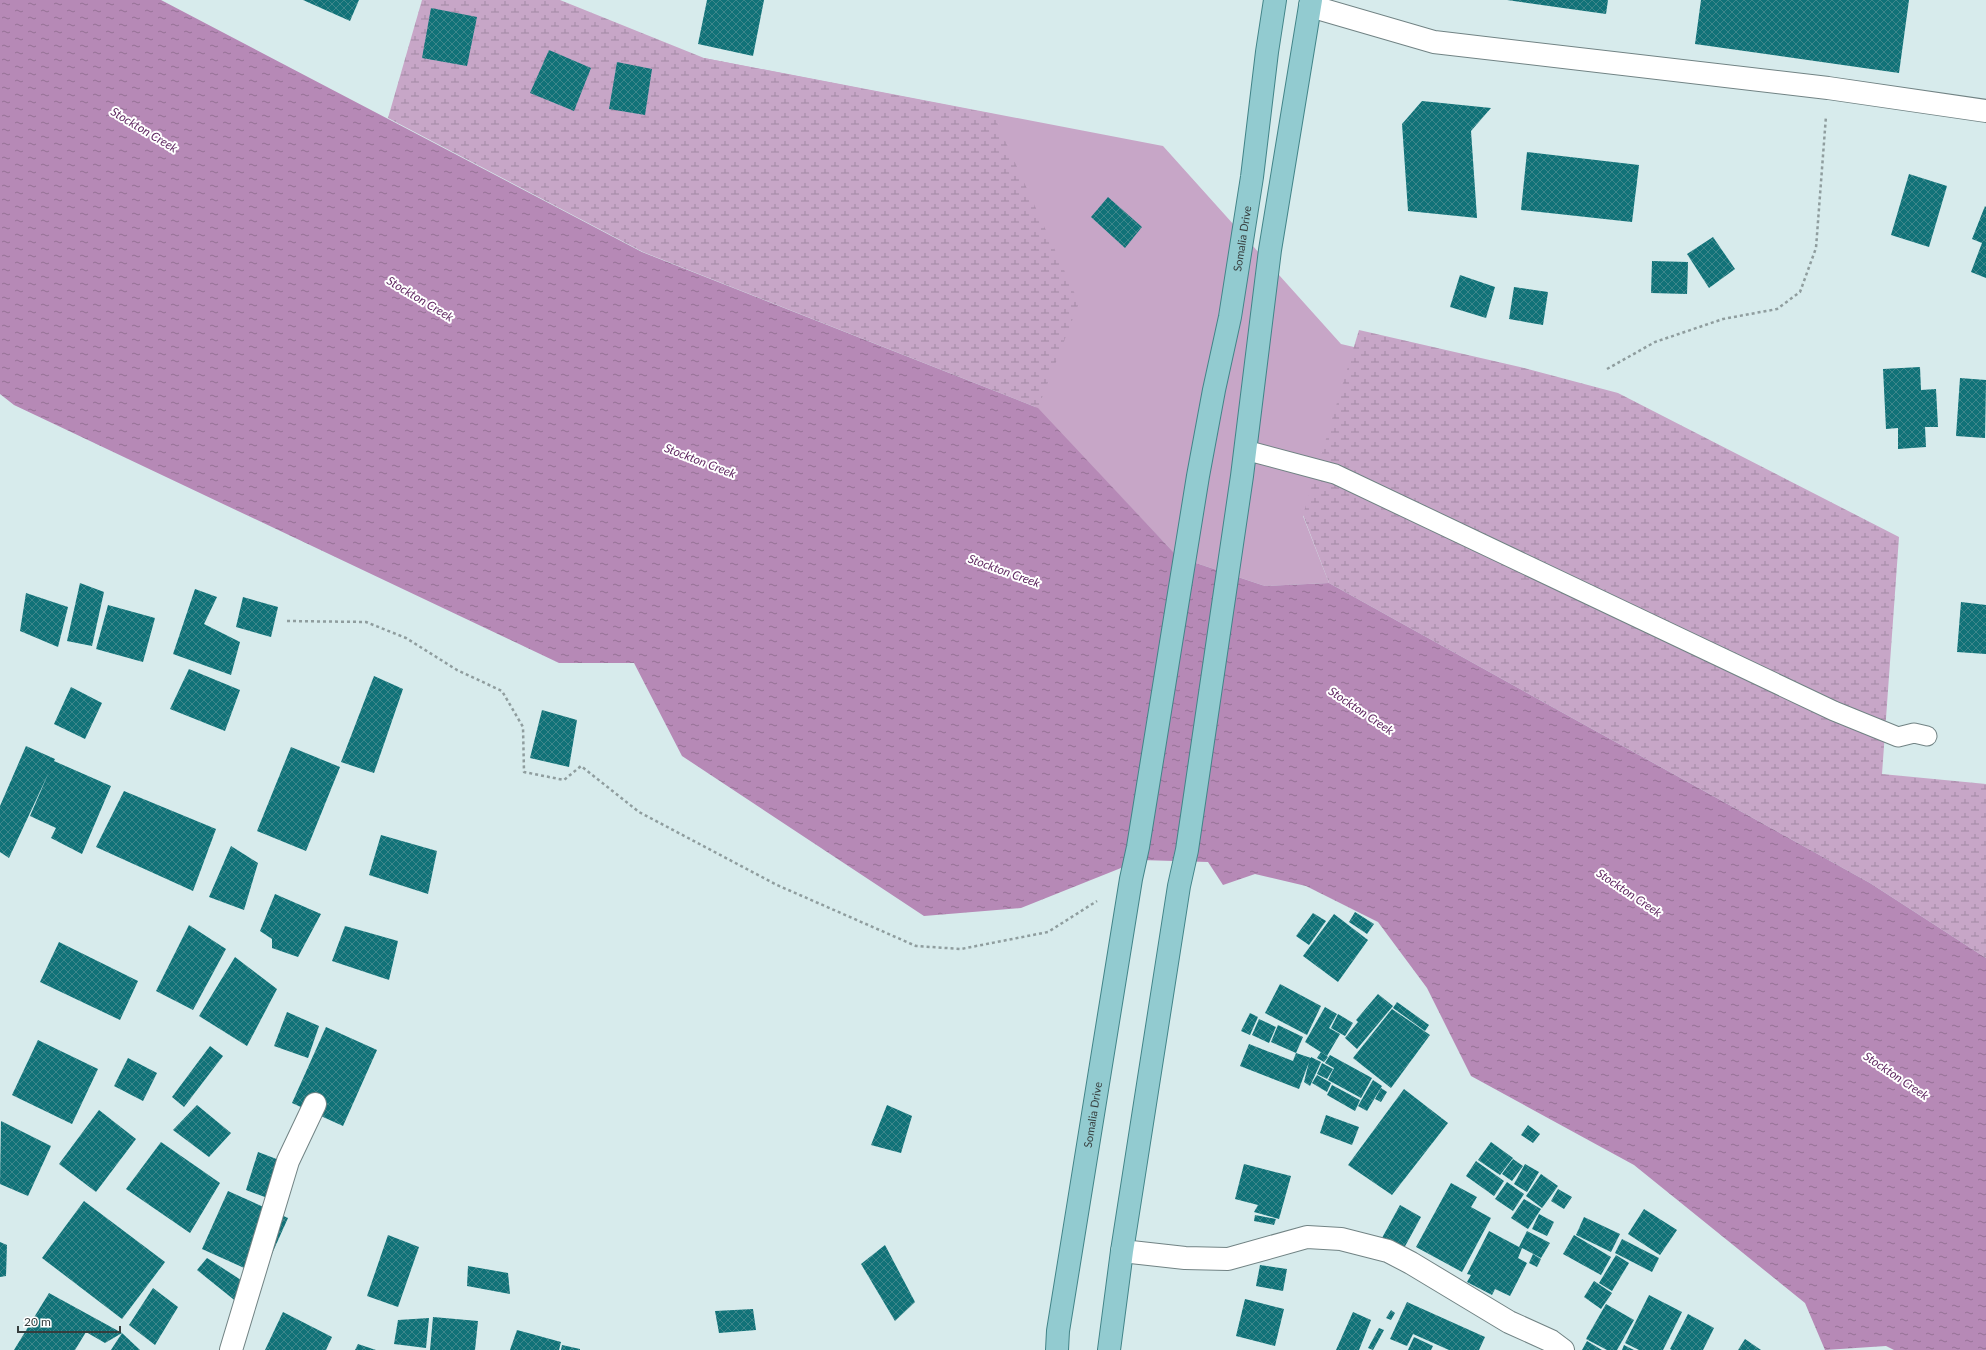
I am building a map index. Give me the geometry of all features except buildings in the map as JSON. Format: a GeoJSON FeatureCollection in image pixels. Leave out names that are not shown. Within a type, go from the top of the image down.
{"type":"FeatureCollection","features":[{"type":"Feature","properties":{"kind":"main road","name":"Somalia Drive"},"geometry":{"type":"LineString","coordinates":[[1057,1350],[1058,1331],[1198,476],[1214,390],[1230,317],[1252,177],[1267,52],[1275,0]]}},
{"type":"Feature","properties":{"kind":"main road"},"geometry":{"type":"LineString","coordinates":[[1109,1350],[1122,1250],[1187,850],[1242,476],[1270,250],[1311,3]]}},
{"type":"Feature","properties":{"kind":"street"},"geometry":{"type":"LineString","coordinates":[[1311,3],[1434,42],[1828,88],[1986,111]]}},
{"type":"Feature","properties":{"kind":"street"},"geometry":{"type":"LineString","coordinates":[[231,1350],[288,1161],[315,1104]]}},
{"type":"Feature","properties":{"kind":"street"},"geometry":{"type":"LineString","coordinates":[[1122,1250],[1185,1258],[1228,1259],[1306,1237],[1341,1239],[1388,1251],[1411,1263],[1509,1322],[1551,1341],[1563,1350]]}},
{"type":"Feature","properties":{"kind":"lane"},"geometry":{"type":"LineString","coordinates":[[1245,450],[1335,474],[1834,711],[1898,737],[1914,733],[1927,736]]}},
{"type":"Feature","properties":{"kind":"path"},"geometry":{"type":"LineString","coordinates":[[1607,369],[1663,340],[1723,319],[1777,309],[1800,292],[1816,248],[1828,88]]}},
{"type":"Feature","properties":{"kind":"path"},"geometry":{"type":"LineString","coordinates":[[287,621],[366,622],[406,638],[457,670],[502,691],[523,727],[524,772],[564,780],[581,766],[639,812],[777,885],[916,946],[961,949],[1048,932],[1131,879]]}},
{"type":"Feature","properties":{"kind":"green space"},"geometry":{"type":"Polygon","coordinates":[[[422,0],[560,0],[704,58],[993,114],[1079,303],[1038,408],[643,252],[388,118],[422,0]]]}},
{"type":"Feature","properties":{"kind":"green space"},"geometry":{"type":"Polygon","coordinates":[[[704,58],[1163,146],[1341,344],[1498,381],[1303,516],[1329,583],[1265,586],[1178,557],[704,58]]]}},
{"type":"Feature","properties":{"kind":"green space"},"geometry":{"type":"Polygon","coordinates":[[[1359,330],[1520,367],[1618,393],[1899,537],[1882,774],[1986,784],[1986,958],[1870,883],[1329,583],[1303,515],[1359,330]]]}},
{"type":"Feature","properties":{"kind":"water","name":"Stockton Creek"},"geometry":{"type":"Polygon","coordinates":[[[0,0],[161,0],[642,252],[1038,408],[1178,557],[1265,586],[1329,583],[1870,883],[1986,958],[1986,1350],[1894,1350],[1886,1346],[1825,1350],[1805,1303],[1634,1165],[1471,1076],[1427,988],[1378,922],[1306,886],[1255,874],[1223,885],[1208,862],[1141,860],[1021,908],[924,916],[682,756],[634,663],[559,663],[14,405],[0,394],[0,0]]]}}]}
